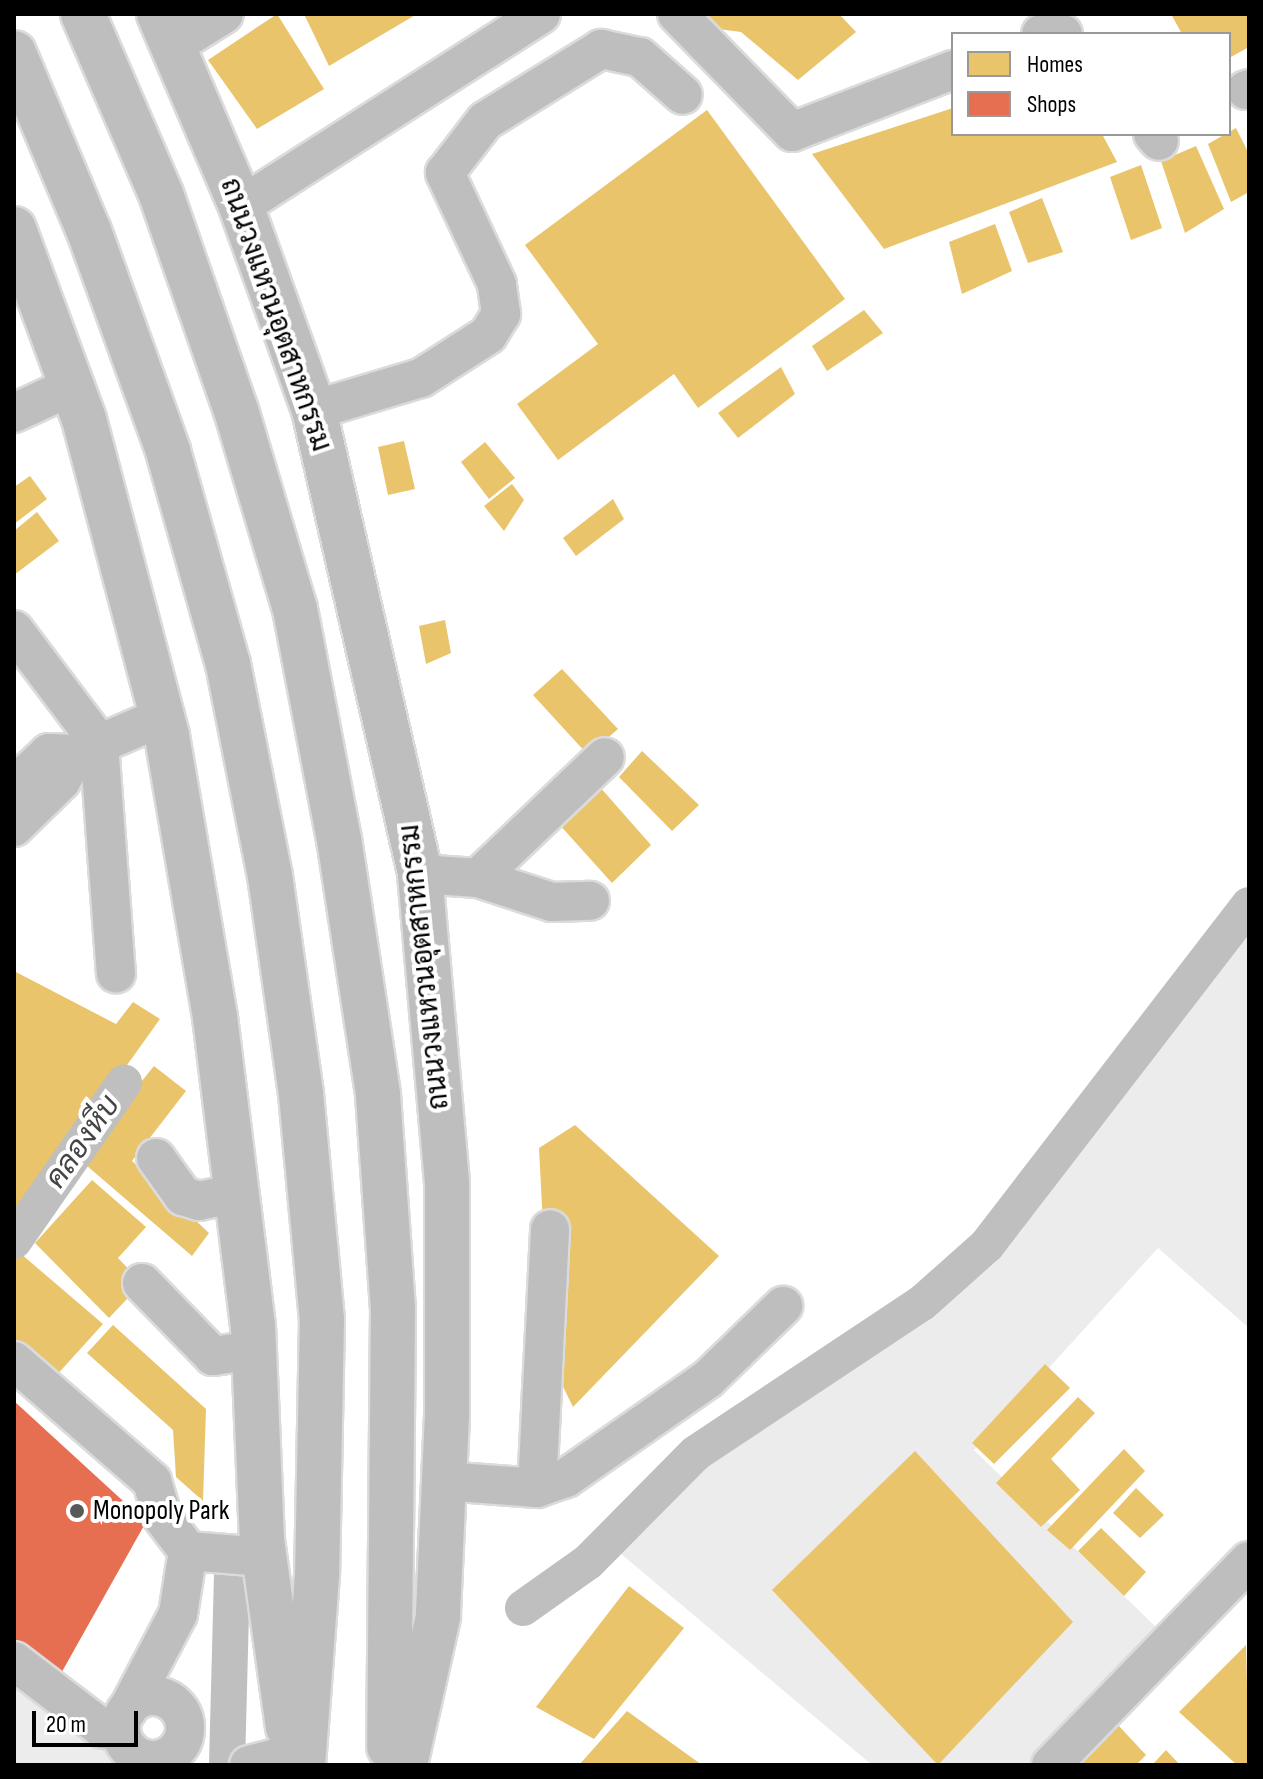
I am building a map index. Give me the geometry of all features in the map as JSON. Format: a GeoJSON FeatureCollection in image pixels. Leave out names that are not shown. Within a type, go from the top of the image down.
{"type":"FeatureCollection","features":[{"type":"Feature","properties":{"kind":"main road"},"geometry":{"type":"LineString","coordinates":[[83,14],[161,194],[236,410],[295,609],[339,839],[378,1095],[393,1308],[389,1765]]}},
{"type":"Feature","properties":{"kind":"main road","name":"ถนนวงแหวนอุตสาหกรรม"},"geometry":{"type":"LineString","coordinates":[[166,30],[241,206],[314,410],[420,874],[447,1184],[444,1481],[438,1617],[405,1765]]}},
{"type":"Feature","properties":{"kind":"main road"},"geometry":{"type":"LineString","coordinates":[[14,53],[89,231],[168,451],[228,664],[270,876],[301,1094],[322,1319],[317,1575],[296,1761]]}},
{"type":"Feature","properties":{"kind":"main road"},"geometry":{"type":"LineString","coordinates":[[14,229],[72,386],[162,717],[215,1017],[255,1350],[264,1557],[296,1761]]}},
{"type":"Feature","properties":{"kind":"street"},"geometry":{"type":"LineString","coordinates":[[166,30],[224,14]]}},
{"type":"Feature","properties":{"kind":"street"},"geometry":{"type":"LineString","coordinates":[[241,206],[541,14]]}},
{"type":"Feature","properties":{"kind":"street"},"geometry":{"type":"LineString","coordinates":[[677,14],[792,132],[951,71]]}},
{"type":"Feature","properties":{"kind":"street"},"geometry":{"type":"LineString","coordinates":[[314,410],[421,378],[479,342],[501,314],[497,284],[445,173],[485,121],[601,49],[640,57],[683,95]]}},
{"type":"Feature","properties":{"kind":"street"},"geometry":{"type":"LineString","coordinates":[[14,413],[72,386]]}},
{"type":"Feature","properties":{"kind":"street"},"geometry":{"type":"LineString","coordinates":[[14,630],[88,748],[116,973]]}},
{"type":"Feature","properties":{"kind":"street"},"geometry":{"type":"LineString","coordinates":[[14,786],[49,753],[88,748],[162,717]]}},
{"type":"Feature","properties":{"kind":"street"},"geometry":{"type":"LineString","coordinates":[[14,827],[61,781],[88,748]]}},
{"type":"Feature","properties":{"kind":"street"},"geometry":{"type":"LineString","coordinates":[[478,878],[605,757]]}},
{"type":"Feature","properties":{"kind":"street"},"geometry":{"type":"LineString","coordinates":[[420,874],[478,878],[552,902],[590,901]]}},
{"type":"Feature","properties":{"kind":"street"},"geometry":{"type":"LineString","coordinates":[[156,1158],[183,1196],[199,1201],[237,1193]]}},
{"type":"Feature","properties":{"kind":"street"},"geometry":{"type":"LineString","coordinates":[[537,1488],[550,1229]]}},
{"type":"Feature","properties":{"kind":"street"},"geometry":{"type":"LineString","coordinates":[[142,1283],[213,1356],[255,1350]]}},
{"type":"Feature","properties":{"kind":"street"},"geometry":{"type":"LineString","coordinates":[[444,1481],[537,1488],[566,1478],[708,1379],[783,1306]]}},
{"type":"Feature","properties":{"kind":"street"},"geometry":{"type":"LineString","coordinates":[[14,1361],[152,1481],[162,1517],[188,1551],[178,1614],[124,1722],[131,1753],[152,1762],[188,1760],[185,1720],[176,1705],[159,1696],[124,1722],[103,1729],[14,1661]]}},
{"type":"Feature","properties":{"kind":"street"},"geometry":{"type":"LineString","coordinates":[[188,1551],[264,1557]]}},
{"type":"Feature","properties":{"kind":"street"},"geometry":{"type":"LineString","coordinates":[[1051,1765],[1249,1561]]}},
{"type":"Feature","properties":{"kind":"street"},"geometry":{"type":"LineString","coordinates":[[249,1765],[296,1761]]}},
{"type":"Feature","properties":{"kind":"shaded area"},"geometry":{"type":"Polygon","coordinates":[[[1249,924],[1249,1328],[1158,1248],[974,1450],[1160,1631],[1034,1765],[872,1765],[614,1548],[688,1471],[884,1340],[980,1265],[1077,1152],[1249,924]]]}},
{"type":"Feature","properties":{"kind":"shaded area"},"geometry":{"type":"Polygon","coordinates":[[[14,1672],[131,1765],[14,1765],[14,1672]]]}},
{"type":"Feature","properties":{"kind":"building: Homes"},"geometry":{"type":"Polygon","coordinates":[[[277,14],[324,89],[257,129],[208,60],[277,14]]]}},
{"type":"Feature","properties":{"kind":"building: Homes"},"geometry":{"type":"Polygon","coordinates":[[[304,14],[417,14],[329,66],[304,14]]]}},
{"type":"Feature","properties":{"kind":"building: Homes"},"geometry":{"type":"Polygon","coordinates":[[[696,14],[839,14],[856,32],[798,80],[741,32],[703,27],[696,14]]]}},
{"type":"Feature","properties":{"kind":"building: Homes"},"geometry":{"type":"Polygon","coordinates":[[[1171,14],[1249,14],[1249,47],[1231,57],[1231,32],[1181,32],[1171,14]]]}},
{"type":"Feature","properties":{"kind":"building: Homes"},"geometry":{"type":"Polygon","coordinates":[[[951,109],[951,136],[1103,136],[1117,162],[884,249],[812,154],[951,109]]]}},
{"type":"Feature","properties":{"kind":"building: Homes"},"geometry":{"type":"Polygon","coordinates":[[[707,110],[845,299],[698,408],[674,374],[558,460],[517,404],[598,344],[525,245],[707,110]]]}},
{"type":"Feature","properties":{"kind":"building: Homes"},"geometry":{"type":"Polygon","coordinates":[[[1236,128],[1249,154],[1249,192],[1231,202],[1208,144],[1222,136],[1231,136],[1231,131],[1236,128]]]}},
{"type":"Feature","properties":{"kind":"building: Homes"},"geometry":{"type":"Polygon","coordinates":[[[1196,146],[1224,209],[1185,233],[1161,161],[1196,146]]]}},
{"type":"Feature","properties":{"kind":"building: Homes"},"geometry":{"type":"Polygon","coordinates":[[[1141,165],[1162,228],[1131,240],[1110,177],[1141,165]]]}},
{"type":"Feature","properties":{"kind":"building: Homes"},"geometry":{"type":"Polygon","coordinates":[[[1042,198],[1063,252],[1028,263],[1009,212],[1042,198]]]}},
{"type":"Feature","properties":{"kind":"building: Homes"},"geometry":{"type":"Polygon","coordinates":[[[995,224],[1012,271],[962,294],[949,242],[995,224]]]}},
{"type":"Feature","properties":{"kind":"building: Homes"},"geometry":{"type":"Polygon","coordinates":[[[864,310],[883,333],[827,371],[812,346],[864,310]]]}},
{"type":"Feature","properties":{"kind":"building: Homes"},"geometry":{"type":"Polygon","coordinates":[[[781,367],[795,394],[738,438],[718,413],[781,367]]]}},
{"type":"Feature","properties":{"kind":"building: Homes"},"geometry":{"type":"Polygon","coordinates":[[[404,441],[415,489],[388,495],[378,447],[404,441]]]}},
{"type":"Feature","properties":{"kind":"building: Homes"},"geometry":{"type":"Polygon","coordinates":[[[485,442],[515,478],[489,499],[461,462],[485,442]]]}},
{"type":"Feature","properties":{"kind":"building: Homes"},"geometry":{"type":"Polygon","coordinates":[[[30,476],[47,499],[14,524],[14,487],[30,476]]]}},
{"type":"Feature","properties":{"kind":"building: Homes"},"geometry":{"type":"Polygon","coordinates":[[[512,484],[524,500],[504,531],[484,506],[512,484]]]}},
{"type":"Feature","properties":{"kind":"building: Homes"},"geometry":{"type":"Polygon","coordinates":[[[613,499],[624,519],[576,556],[563,538],[613,499]]]}},
{"type":"Feature","properties":{"kind":"building: Homes"},"geometry":{"type":"Polygon","coordinates":[[[37,512],[59,541],[14,575],[14,531],[37,512]]]}},
{"type":"Feature","properties":{"kind":"building: Homes"},"geometry":{"type":"Polygon","coordinates":[[[445,620],[451,653],[426,664],[419,626],[445,620]]]}},
{"type":"Feature","properties":{"kind":"building: Homes"},"geometry":{"type":"Polygon","coordinates":[[[562,669],[618,729],[588,755],[533,695],[562,669]]]}},
{"type":"Feature","properties":{"kind":"building: Homes"},"geometry":{"type":"Polygon","coordinates":[[[642,751],[699,805],[672,831],[619,777],[642,751]]]}},
{"type":"Feature","properties":{"kind":"building: Homes"},"geometry":{"type":"Polygon","coordinates":[[[599,786],[651,845],[612,883],[558,823],[599,786]]]}},
{"type":"Feature","properties":{"kind":"building: Homes"},"geometry":{"type":"Polygon","coordinates":[[[14,971],[116,1024],[133,1002],[160,1019],[14,1223],[14,971]]]}},
{"type":"Feature","properties":{"kind":"building: Homes"},"geometry":{"type":"Polygon","coordinates":[[[154,1066],[186,1091],[132,1161],[209,1233],[192,1256],[79,1159],[154,1066]]]}},
{"type":"Feature","properties":{"kind":"building: Homes"},"geometry":{"type":"Polygon","coordinates":[[[575,1125],[719,1256],[573,1407],[550,1360],[539,1148],[575,1125]]]}},
{"type":"Feature","properties":{"kind":"building: Homes"},"geometry":{"type":"Polygon","coordinates":[[[92,1180],[146,1227],[118,1258],[142,1283],[109,1318],[35,1243],[92,1180]]]}},
{"type":"Feature","properties":{"kind":"building: Homes"},"geometry":{"type":"Polygon","coordinates":[[[20,1253],[103,1324],[54,1378],[14,1344],[14,1262],[20,1253]]]}},
{"type":"Feature","properties":{"kind":"building: Homes"},"geometry":{"type":"Polygon","coordinates":[[[113,1325],[206,1409],[203,1501],[176,1477],[173,1430],[87,1353],[113,1325]]]}},
{"type":"Feature","properties":{"kind":"building: Homes"},"geometry":{"type":"Polygon","coordinates":[[[1045,1364],[1070,1388],[994,1464],[972,1443],[1045,1364]]]}},
{"type":"Feature","properties":{"kind":"building: Homes"},"geometry":{"type":"Polygon","coordinates":[[[1078,1397],[1095,1413],[1051,1459],[1080,1490],[1041,1527],[996,1483],[1078,1397]]]}},
{"type":"Feature","properties":{"kind":"building: Homes"},"geometry":{"type":"Polygon","coordinates":[[[1124,1449],[1145,1471],[1070,1550],[1047,1530],[1124,1449]]]}},
{"type":"Feature","properties":{"kind":"building: Homes"},"geometry":{"type":"Polygon","coordinates":[[[915,1451],[1073,1622],[938,1765],[772,1590],[915,1451]]]}},
{"type":"Feature","properties":{"kind":"building: Homes"},"geometry":{"type":"Polygon","coordinates":[[[1136,1488],[1164,1515],[1140,1538],[1113,1513],[1136,1488]]]}},
{"type":"Feature","properties":{"kind":"building: Homes"},"geometry":{"type":"Polygon","coordinates":[[[1101,1528],[1146,1572],[1124,1596],[1078,1551],[1101,1528]]]}},
{"type":"Feature","properties":{"kind":"building: Homes"},"geometry":{"type":"Polygon","coordinates":[[[629,1586],[684,1628],[594,1739],[536,1707],[629,1586]]]}},
{"type":"Feature","properties":{"kind":"building: Homes"},"geometry":{"type":"Polygon","coordinates":[[[1246,1645],[1249,1765],[1237,1765],[1179,1712],[1246,1645]]]}},
{"type":"Feature","properties":{"kind":"building: Homes"},"geometry":{"type":"Polygon","coordinates":[[[627,1711],[702,1765],[579,1765],[627,1711]]]}},
{"type":"Feature","properties":{"kind":"building: Homes"},"geometry":{"type":"Polygon","coordinates":[[[1118,1725],[1146,1755],[1136,1765],[1078,1765],[1118,1725]]]}},
{"type":"Feature","properties":{"kind":"building: Homes"},"geometry":{"type":"Polygon","coordinates":[[[1166,1750],[1180,1765],[1152,1765],[1166,1750]]]}},
{"type":"Feature","properties":{"kind":"building: Shops"},"geometry":{"type":"Polygon","coordinates":[[[14,1401],[146,1522],[59,1677],[14,1640],[14,1401]]]}},
{"type":"Feature","properties":{"kind":"waterway"},"geometry":{"type":"LineString","coordinates":[[523,1608],[588,1562],[696,1453],[922,1303],[987,1245],[1249,905]]}},
{"type":"Feature","properties":{"kind":"waterway","name":"คลองหีบ"},"geometry":{"type":"LineString","coordinates":[[14,1241],[124,1083]]}},
{"type":"Feature","properties":{"kind":"waterway"},"geometry":{"type":"LineString","coordinates":[[227,1765],[232,1568]]}},
{"type":"Feature","properties":{"kind":"place","name":"Monopoly Park"},"geometry":{"type":"Point","coordinates":[77,1511]}}]}
